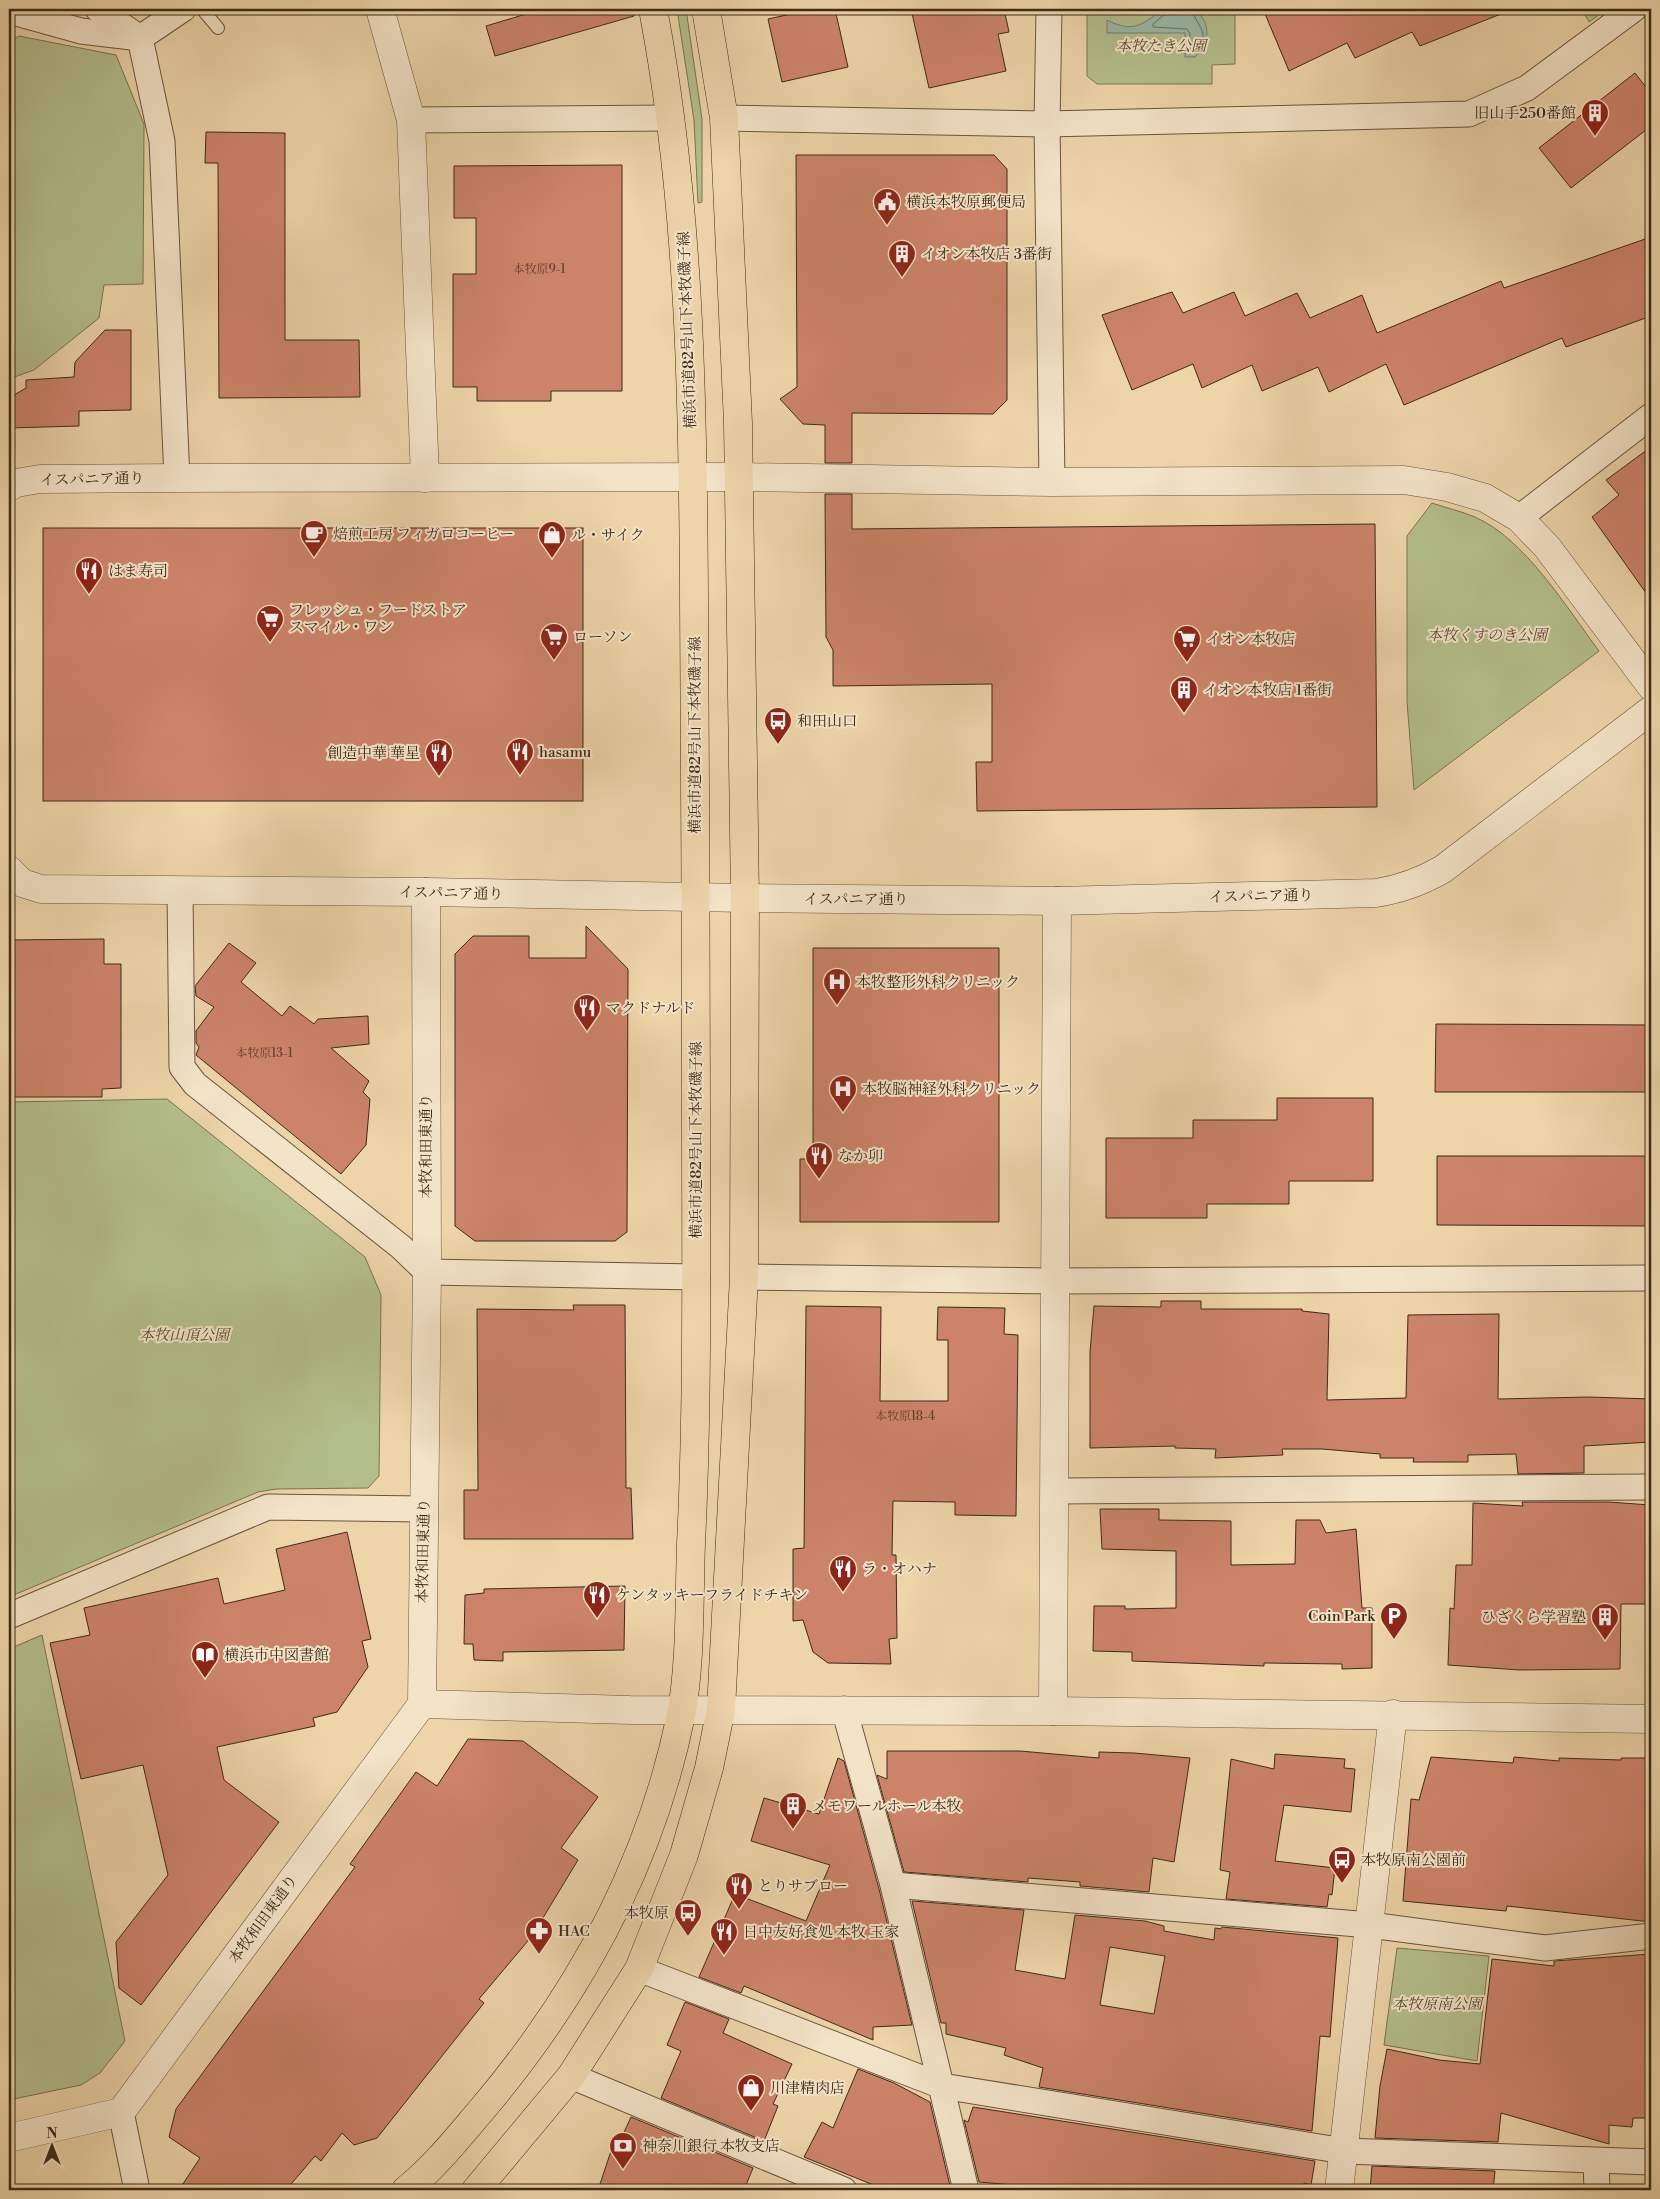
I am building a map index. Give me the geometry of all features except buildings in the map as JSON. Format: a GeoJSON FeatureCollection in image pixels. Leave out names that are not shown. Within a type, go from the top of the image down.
{"type":"FeatureCollection","features":[{"type":"Feature","properties":{"kind":"main road","name":"横浜市道82号山下本牧磯子線"},"geometry":{"type":"LineString","coordinates":[[419,2187],[504,2083],[557,2012],[601,1940],[644,1843],[682,1710],[693,1495],[696,1277],[693,478],[687,286],[681,197],[653,9]]}},
{"type":"Feature","properties":{"kind":"main road"},"geometry":{"type":"LineString","coordinates":[[476,2190],[571,2076],[639,1969],[684,1855],[710,1768],[721,1709],[744,1277],[745,898],[740,477],[724,118],[706,9]]}},
{"type":"Feature","properties":{"kind":"street"},"geometry":{"type":"LineString","coordinates":[[98,9],[140,38],[162,141],[177,478]]}},
{"type":"Feature","properties":{"kind":"street"},"geometry":{"type":"LineString","coordinates":[[9,11],[81,31],[140,38],[183,9]]}},
{"type":"Feature","properties":{"kind":"street"},"geometry":{"type":"LineString","coordinates":[[380,9],[411,120],[425,478]]}},
{"type":"Feature","properties":{"kind":"street"},"geometry":{"type":"LineString","coordinates":[[1049,9],[1047,124],[1052,482]]}},
{"type":"Feature","properties":{"kind":"street"},"geometry":{"type":"LineString","coordinates":[[724,118],[1047,124],[1469,114],[1527,88],[1634,9]]}},
{"type":"Feature","properties":{"kind":"street"},"geometry":{"type":"LineString","coordinates":[[411,120],[670,118]]}},
{"type":"Feature","properties":{"kind":"street"},"geometry":{"type":"LineString","coordinates":[[1519,518],[1651,416]]}},
{"type":"Feature","properties":{"kind":"street","name":"イスパニア通り"},"geometry":{"type":"LineString","coordinates":[[9,487],[16,483],[40,479],[177,478],[740,477],[1052,482],[1404,480],[1447,487],[1485,498],[1519,518],[1547,547],[1651,686]]}},
{"type":"Feature","properties":{"kind":"street","name":"イスパニア通り"},"geometry":{"type":"LineString","coordinates":[[9,870],[22,883],[41,889],[426,892],[1056,901],[1376,893],[1403,889],[1426,880],[1443,869],[1651,710]]}},
{"type":"Feature","properties":{"kind":"street"},"geometry":{"type":"LineString","coordinates":[[180,890],[182,1067],[195,1084],[401,1247],[427,1272],[696,1277]]}},
{"type":"Feature","properties":{"kind":"street","name":"本牧和田東通り"},"geometry":{"type":"LineString","coordinates":[[121,2112],[422,1704],[427,1272],[426,892]]}},
{"type":"Feature","properties":{"kind":"street"},"geometry":{"type":"LineString","coordinates":[[1053,1711],[1056,901]]}},
{"type":"Feature","properties":{"kind":"street"},"geometry":{"type":"LineString","coordinates":[[744,1277],[1055,1281],[1651,1278]]}},
{"type":"Feature","properties":{"kind":"street"},"geometry":{"type":"LineString","coordinates":[[1055,1491],[1651,1487]]}},
{"type":"Feature","properties":{"kind":"street"},"geometry":{"type":"LineString","coordinates":[[9,1616],[268,1507],[423,1509]]}},
{"type":"Feature","properties":{"kind":"street"},"geometry":{"type":"LineString","coordinates":[[422,1704],[682,1710],[844,1709],[1393,1714],[1651,1719]]}},
{"type":"Feature","properties":{"kind":"street"},"geometry":{"type":"LineString","coordinates":[[844,1709],[893,1885],[966,2190]]}},
{"type":"Feature","properties":{"kind":"street"},"geometry":{"type":"LineString","coordinates":[[1339,2190],[1393,1714]]}},
{"type":"Feature","properties":{"kind":"street"},"geometry":{"type":"LineString","coordinates":[[893,1885],[1370,1925],[1545,1948],[1651,1936]]}},
{"type":"Feature","properties":{"kind":"street"},"geometry":{"type":"LineString","coordinates":[[639,1969],[942,2086],[1344,2151],[1651,2162]]}},
{"type":"Feature","properties":{"kind":"street"},"geometry":{"type":"LineString","coordinates":[[571,2076],[844,2190]]}},
{"type":"Feature","properties":{"kind":"street"},"geometry":{"type":"LineString","coordinates":[[9,2138],[121,2112],[137,2190]]}},
{"type":"Feature","properties":{"kind":"street"},"geometry":{"type":"LineString","coordinates":[[1596,2161],[1597,2190]]}},
{"type":"Feature","properties":{"kind":"lane"},"geometry":{"type":"LineString","coordinates":[[202,9],[218,28]]}},
{"type":"Feature","properties":{"kind":"green space"},"geometry":{"type":"Polygon","coordinates":[[[677,9],[686,9],[702,119],[702,202],[698,203],[694,120],[677,9]]]}},
{"type":"Feature","properties":{"kind":"green space","name":"本牧たき公園"},"geometry":{"type":"Polygon","coordinates":[[[1087,9],[1235,9],[1235,64],[1212,65],[1212,84],[1097,84],[1087,76],[1087,9]]]}},
{"type":"Feature","properties":{"kind":"green space"},"geometry":{"type":"Polygon","coordinates":[[[1582,9],[1607,9],[1589,22],[1582,9]]]}},
{"type":"Feature","properties":{"kind":"green space"},"geometry":{"type":"Polygon","coordinates":[[[19,36],[116,55],[144,124],[143,284],[104,285],[99,318],[34,370],[9,379],[9,42],[19,36]]]}},
{"type":"Feature","properties":{"kind":"green space","name":"本牧くすのき公園"},"geometry":{"type":"Polygon","coordinates":[[[1432,503],[1475,517],[1493,527],[1511,541],[1544,576],[1599,651],[1414,790],[1407,702],[1407,536],[1432,503]]]}},
{"type":"Feature","properties":{"kind":"green space","name":"本牧山頂公園"},"geometry":{"type":"Polygon","coordinates":[[[167,1099],[365,1257],[381,1295],[379,1476],[368,1488],[276,1489],[258,1492],[9,1597],[9,1102],[167,1099]]]}},
{"type":"Feature","properties":{"kind":"green space"},"geometry":{"type":"Polygon","coordinates":[[[42,1635],[125,2041],[100,2073],[81,2085],[9,2100],[9,1649],[42,1635]]]}},
{"type":"Feature","properties":{"kind":"green space","name":"本牧原南公園"},"geometry":{"type":"Polygon","coordinates":[[[1397,1948],[1489,1956],[1477,2061],[1384,2045],[1397,1948]]]}},
{"type":"Feature","properties":{"kind":"water"},"geometry":{"type":"Polygon","coordinates":[[[1164,9],[1195,9],[1204,21],[1207,33],[1206,39],[1195,57],[1185,57],[1185,33],[1107,33],[1107,20],[1131,27],[1143,23],[1164,9]]]}},
{"type":"Feature","properties":{"kind":"place","name":"旧山手250番館"},"geometry":{"type":"Point","coordinates":[1595,137]}},
{"type":"Feature","properties":{"kind":"place","name":"横浜本牧原郵便局"},"geometry":{"type":"Point","coordinates":[887,226]}},
{"type":"Feature","properties":{"kind":"place","name":"イオン本牧店 3番街"},"geometry":{"type":"Point","coordinates":[902,278]}},
{"type":"Feature","properties":{"kind":"place","name":"焙煎工房 フィガロコーヒー"},"geometry":{"type":"Point","coordinates":[314,558]}},
{"type":"Feature","properties":{"kind":"place","name":"ル・サイク"},"geometry":{"type":"Point","coordinates":[552,559]}},
{"type":"Feature","properties":{"kind":"place","name":"はま寿司"},"geometry":{"type":"Point","coordinates":[89,595]}},
{"type":"Feature","properties":{"kind":"place","name":"フレッシュ・フードストア スマイル・ワン"},"geometry":{"type":"Point","coordinates":[270,643]}},
{"type":"Feature","properties":{"kind":"place","name":"ローソン"},"geometry":{"type":"Point","coordinates":[554,661]}},
{"type":"Feature","properties":{"kind":"place","name":"イオン本牧店"},"geometry":{"type":"Point","coordinates":[1187,663]}},
{"type":"Feature","properties":{"kind":"place","name":"イオン本牧店 1番街"},"geometry":{"type":"Point","coordinates":[1184,714]}},
{"type":"Feature","properties":{"kind":"place","name":"和田山口"},"geometry":{"type":"Point","coordinates":[778,745]}},
{"type":"Feature","properties":{"kind":"place","name":"hasamu"},"geometry":{"type":"Point","coordinates":[520,776]}},
{"type":"Feature","properties":{"kind":"place","name":"創造中華 華星"},"geometry":{"type":"Point","coordinates":[439,777]}},
{"type":"Feature","properties":{"kind":"place","name":"本牧整形外科クリニック"},"geometry":{"type":"Point","coordinates":[837,1006]}},
{"type":"Feature","properties":{"kind":"place","name":"マクドナルド"},"geometry":{"type":"Point","coordinates":[587,1032]}},
{"type":"Feature","properties":{"kind":"place","name":"本牧脳神経外科クリニック"},"geometry":{"type":"Point","coordinates":[843,1113]}},
{"type":"Feature","properties":{"kind":"place","name":"なか卯"},"geometry":{"type":"Point","coordinates":[819,1180]}},
{"type":"Feature","properties":{"kind":"place","name":"ラ・オハナ"},"geometry":{"type":"Point","coordinates":[843,1593]}},
{"type":"Feature","properties":{"kind":"place","name":"ケンタッキーフライドチキン"},"geometry":{"type":"Point","coordinates":[597,1619]}},
{"type":"Feature","properties":{"kind":"place","name":"Coin Park"},"geometry":{"type":"Point","coordinates":[1394,1640]}},
{"type":"Feature","properties":{"kind":"place","name":"ひざくら学習塾"},"geometry":{"type":"Point","coordinates":[1605,1641]}},
{"type":"Feature","properties":{"kind":"place","name":"横浜市中図書館"},"geometry":{"type":"Point","coordinates":[205,1679]}},
{"type":"Feature","properties":{"kind":"place","name":"メモワールホール本牧"},"geometry":{"type":"Point","coordinates":[793,1830]}},
{"type":"Feature","properties":{"kind":"place","name":"本牧原南公園前"},"geometry":{"type":"Point","coordinates":[1342,1884]}},
{"type":"Feature","properties":{"kind":"place","name":"とりサブロー"},"geometry":{"type":"Point","coordinates":[739,1910]}},
{"type":"Feature","properties":{"kind":"place","name":"本牧原"},"geometry":{"type":"Point","coordinates":[688,1937]}},
{"type":"Feature","properties":{"kind":"place","name":"HAC"},"geometry":{"type":"Point","coordinates":[539,1955]}},
{"type":"Feature","properties":{"kind":"place","name":"日中友好食処 本牧 玉家"},"geometry":{"type":"Point","coordinates":[724,1956]}},
{"type":"Feature","properties":{"kind":"place","name":"川津精肉店"},"geometry":{"type":"Point","coordinates":[751,2112]}},
{"type":"Feature","properties":{"kind":"place","name":"神奈川銀行 本牧支店"},"geometry":{"type":"Point","coordinates":[623,2170]}}]}
